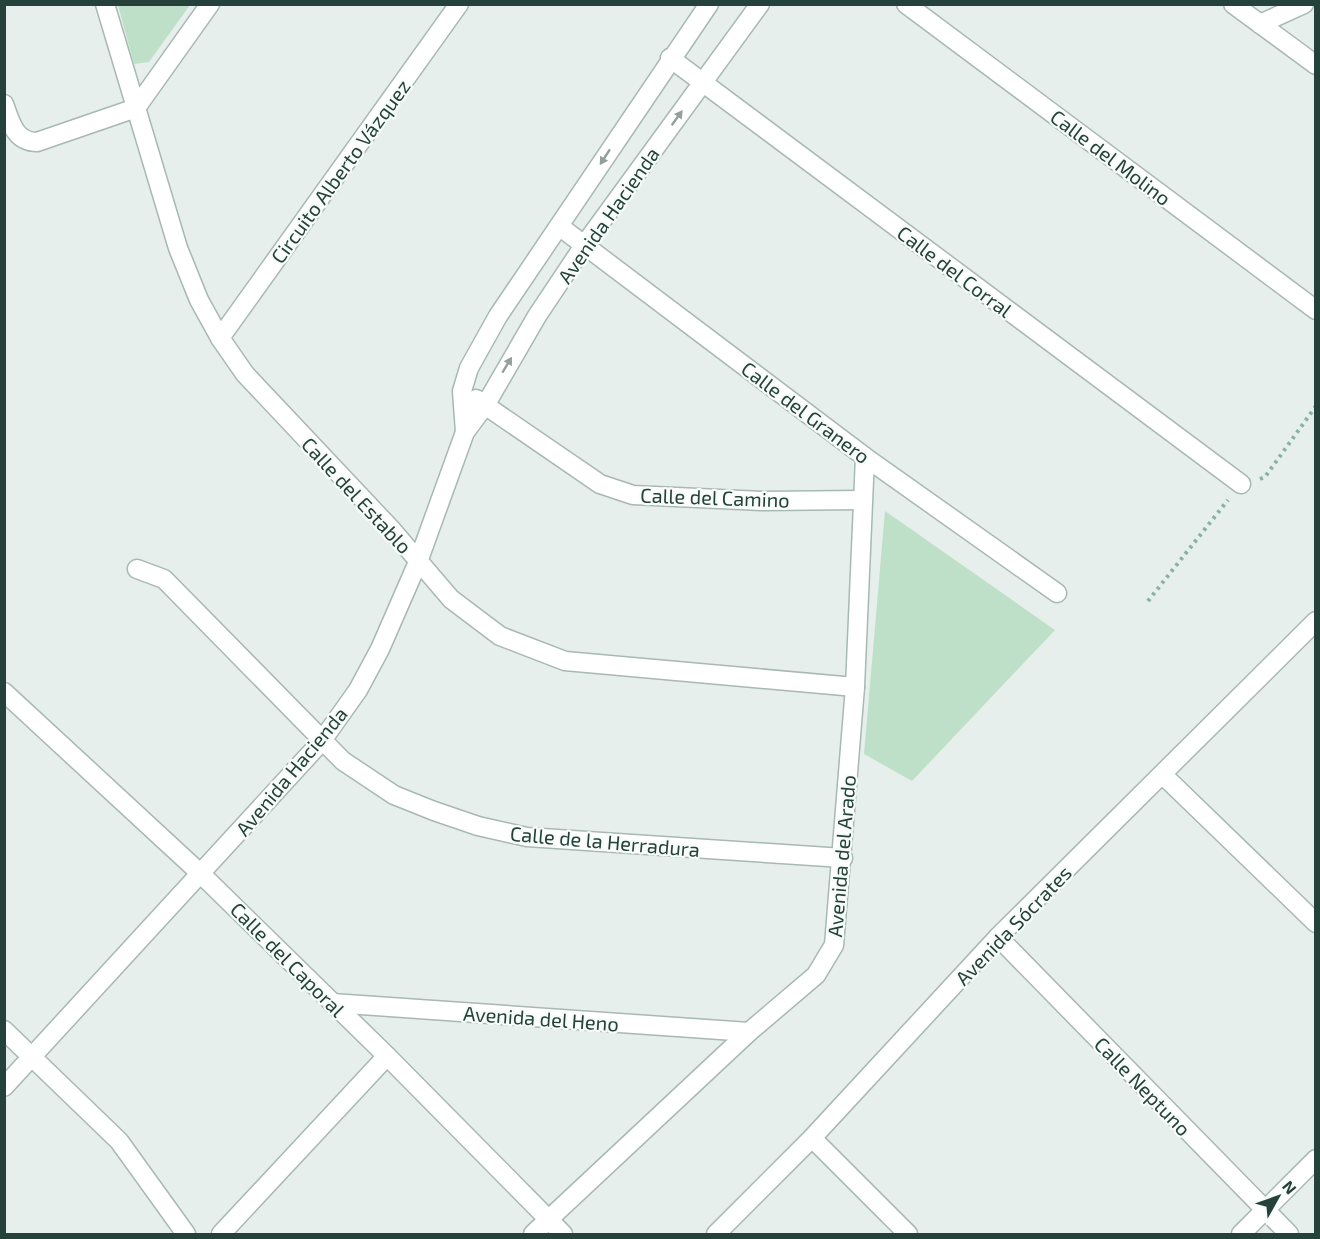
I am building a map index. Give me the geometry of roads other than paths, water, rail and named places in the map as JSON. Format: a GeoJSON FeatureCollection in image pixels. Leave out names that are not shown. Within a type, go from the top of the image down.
{"type":"FeatureCollection","features":[{"type":"Feature","properties":{"kind":"street","name":"Calle del Establo"},"geometry":{"type":"LineString","coordinates":[[105,4],[178,248],[199,300],[220,338],[245,374],[392,530],[451,599],[490,630],[564,661],[855,687]]}},
{"type":"Feature","properties":{"kind":"street"},"geometry":{"type":"LineString","coordinates":[[4,104],[16,133],[28,142],[37,142],[136,108],[210,4]]}},
{"type":"Feature","properties":{"kind":"street","name":"Circuito Alberto Vázquez"},"geometry":{"type":"LineString","coordinates":[[220,338],[459,4]]}},
{"type":"Feature","properties":{"kind":"street","name":"Avenida Hacienda"},"geometry":{"type":"LineString","coordinates":[[465,432],[462,392],[470,368],[498,316],[708,4]]}},
{"type":"Feature","properties":{"kind":"street","name":"Avenida Hacienda"},"geometry":{"type":"LineString","coordinates":[[4,1087],[321,742],[358,690],[380,649],[418,562],[465,432],[486,404],[537,316],[585,244],[760,4]]}},
{"type":"Feature","properties":{"kind":"street","name":"Calle del Molino"},"geometry":{"type":"LineString","coordinates":[[906,4],[1316,310]]}},
{"type":"Feature","properties":{"kind":"street"},"geometry":{"type":"LineString","coordinates":[[1233,4],[1316,65]]}},
{"type":"Feature","properties":{"kind":"street"},"geometry":{"type":"LineString","coordinates":[[1260,24],[1304,4]]}},
{"type":"Feature","properties":{"kind":"street","name":"Calle del Corral"},"geometry":{"type":"LineString","coordinates":[[670,58],[1240,484]]}},
{"type":"Feature","properties":{"kind":"street","name":"Calle del Granero"},"geometry":{"type":"LineString","coordinates":[[559,226],[865,457],[1057,593]]}},
{"type":"Feature","properties":{"kind":"street","name":"Calle del Camino"},"geometry":{"type":"LineString","coordinates":[[462,392],[486,404],[590,478],[633,495],[762,501],[862,500]]}},
{"type":"Feature","properties":{"kind":"street","name":"Avenida del Arado"},"geometry":{"type":"LineString","coordinates":[[533,1234],[749,1032],[816,975],[834,945],[843,858],[855,687],[865,457]]}},
{"type":"Feature","properties":{"kind":"street","name":"Calle de la Herradura"},"geometry":{"type":"LineString","coordinates":[[137,569],[164,579],[321,742],[343,762],[394,795],[477,826],[527,837],[843,858]]}},
{"type":"Feature","properties":{"kind":"street","name":"Avenida Sócrates"},"geometry":{"type":"LineString","coordinates":[[716,1234],[812,1138],[998,937],[1316,621]]}},
{"type":"Feature","properties":{"kind":"street","name":"Calle del Caporal"},"geometry":{"type":"LineString","coordinates":[[4,692],[201,874],[387,1056],[563,1234]]}},
{"type":"Feature","properties":{"kind":"street"},"geometry":{"type":"LineString","coordinates":[[1163,775],[1316,923]]}},
{"type":"Feature","properties":{"kind":"street","name":"Calle Neptuno"},"geometry":{"type":"LineString","coordinates":[[998,937],[1289,1234]]}},
{"type":"Feature","properties":{"kind":"street","name":"Avenida del Heno"},"geometry":{"type":"LineString","coordinates":[[332,1003],[749,1032]]}},
{"type":"Feature","properties":{"kind":"street"},"geometry":{"type":"LineString","coordinates":[[4,1030],[119,1141],[186,1234]]}},
{"type":"Feature","properties":{"kind":"street"},"geometry":{"type":"LineString","coordinates":[[221,1234],[387,1056]]}},
{"type":"Feature","properties":{"kind":"street"},"geometry":{"type":"LineString","coordinates":[[812,1138],[908,1234]]}},
{"type":"Feature","properties":{"kind":"street"},"geometry":{"type":"LineString","coordinates":[[1241,1234],[1316,1160]]}}]}
